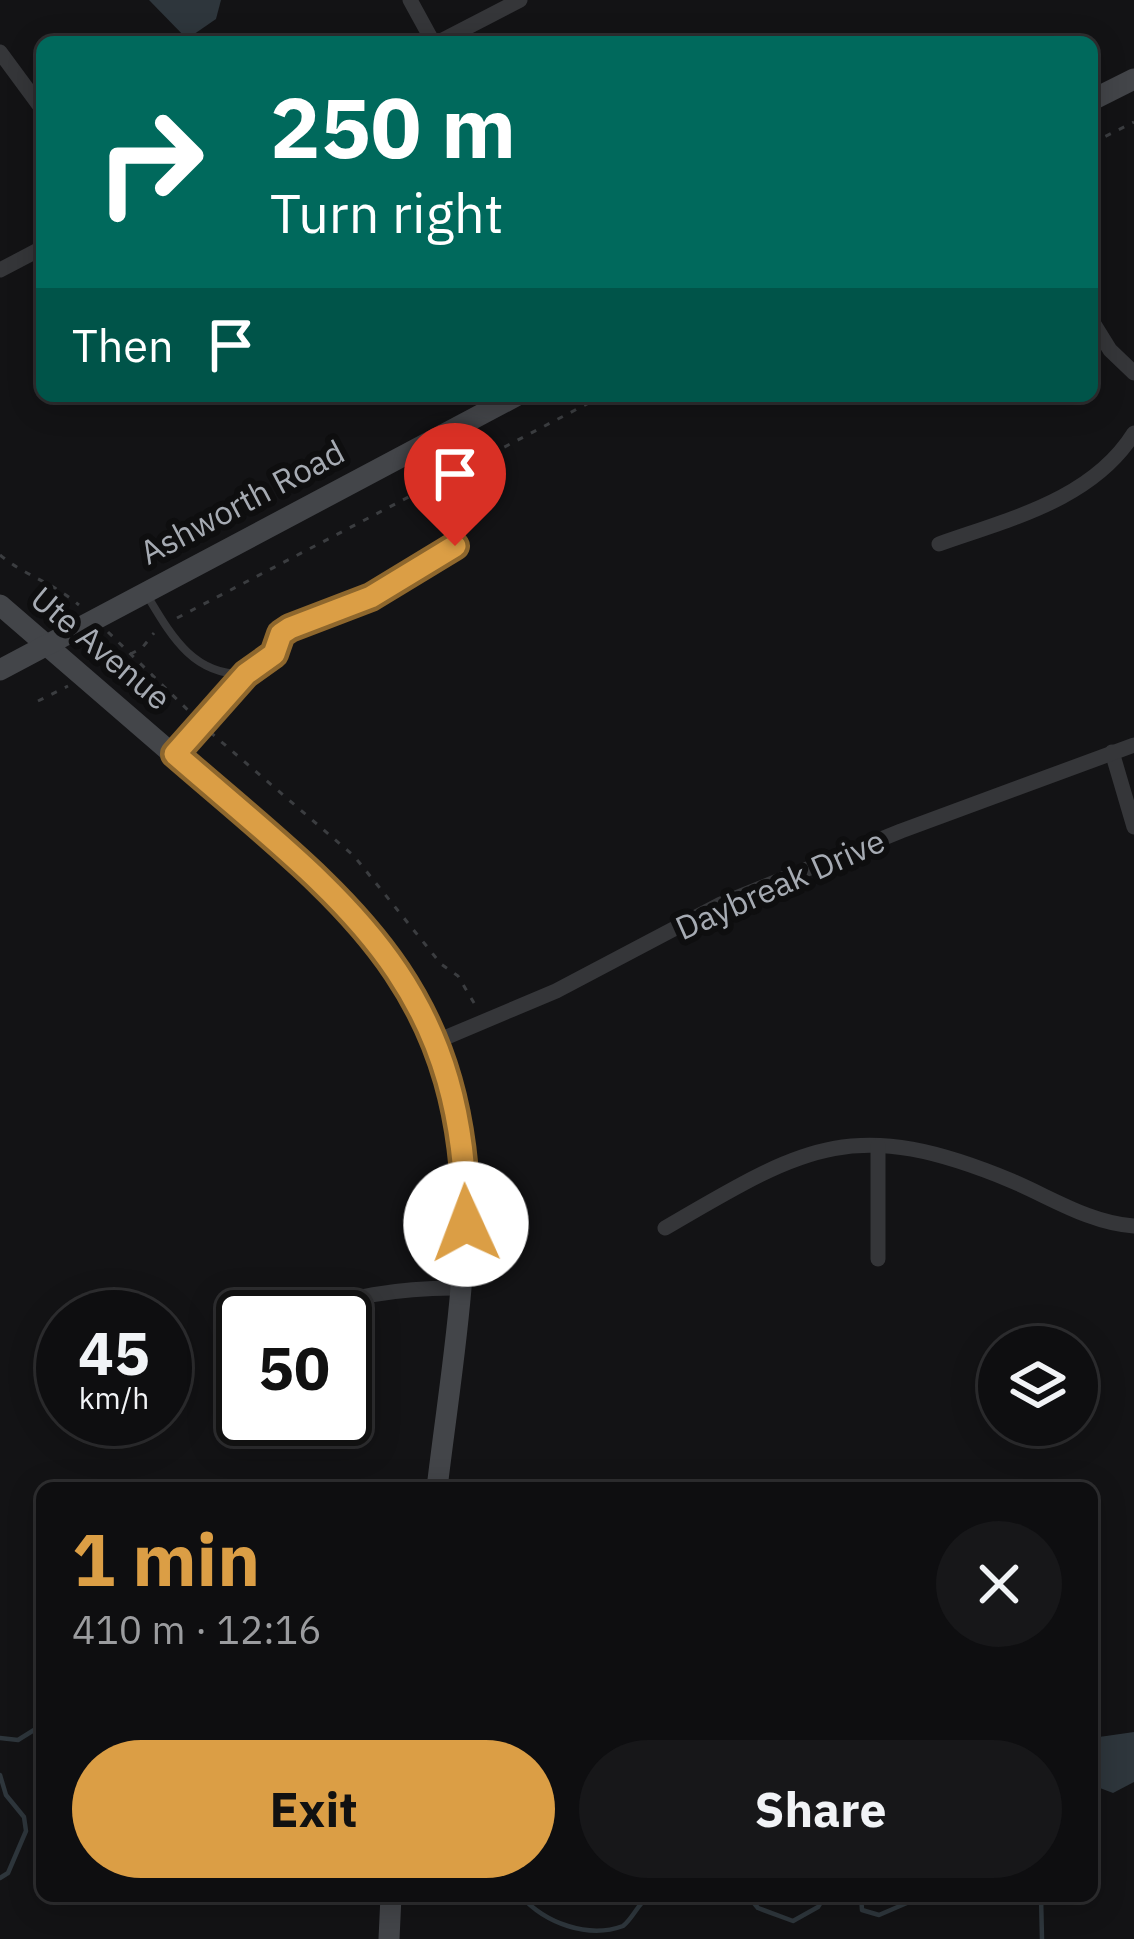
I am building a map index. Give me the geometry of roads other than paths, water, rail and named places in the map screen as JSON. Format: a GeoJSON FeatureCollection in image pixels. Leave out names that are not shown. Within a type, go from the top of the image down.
{"type":"FeatureCollection","features":[{"type":"Feature","properties":{"kind":"main road"},"geometry":{"type":"LineString","coordinates":[[1098,97],[1134,79]]}},
{"type":"Feature","properties":{"kind":"main road","name":"Ashworth Road"},"geometry":{"type":"LineString","coordinates":[[0,670],[505,402]]}},
{"type":"Feature","properties":{"kind":"main road","name":"Ute Avenue"},"geometry":{"type":"LineString","coordinates":[[0,605],[346,903],[390,958],[435,1042],[464,1154],[466,1224],[438,1482]]}},
{"type":"Feature","properties":{"kind":"main road"},"geometry":{"type":"LineString","coordinates":[[389,1939],[391,1902]]}},
{"type":"Feature","properties":{"kind":"street"},"geometry":{"type":"LineString","coordinates":[[410,0],[432,36]]}},
{"type":"Feature","properties":{"kind":"street"},"geometry":{"type":"LineString","coordinates":[[448,36],[520,0]]}},
{"type":"Feature","properties":{"kind":"street"},"geometry":{"type":"LineString","coordinates":[[0,52],[36,102]]}},
{"type":"Feature","properties":{"kind":"street"},"geometry":{"type":"LineString","coordinates":[[0,270],[36,251]]}},
{"type":"Feature","properties":{"kind":"street"},"geometry":{"type":"LineString","coordinates":[[1098,331],[1134,374]]}},
{"type":"Feature","properties":{"kind":"street"},"geometry":{"type":"LineString","coordinates":[[939,544],[1046,505],[1088,483],[1134,433]]}},
{"type":"Feature","properties":{"kind":"street","name":"Daybreak Drive"},"geometry":{"type":"LineString","coordinates":[[435,1042],[619,961],[721,904],[1134,746]]}},
{"type":"Feature","properties":{"kind":"street"},"geometry":{"type":"LineString","coordinates":[[1112,752],[1134,827]]}},
{"type":"Feature","properties":{"kind":"street"},"geometry":{"type":"LineString","coordinates":[[878,1145],[878,1259]]}},
{"type":"Feature","properties":{"kind":"street"},"geometry":{"type":"LineString","coordinates":[[665,1228],[798,1154],[836,1146],[878,1145],[932,1150],[1080,1213],[1134,1226]]}},
{"type":"Feature","properties":{"kind":"street"},"geometry":{"type":"LineString","coordinates":[[372,1294],[410,1287],[460,1288]]}},
{"type":"Feature","properties":{"kind":"lane"},"geometry":{"type":"LineString","coordinates":[[175,754],[246,674],[274,654],[281,634],[371,597],[451,551],[472,502],[480,460],[469,421]]}},
{"type":"Feature","properties":{"kind":"lane"},"geometry":{"type":"LineString","coordinates":[[144,591],[191,658],[219,672],[246,674]]}},
{"type":"Feature","properties":{"kind":"waterway"},"geometry":{"type":"LineString","coordinates":[[0,1738],[18,1740],[36,1729]]}},
{"type":"Feature","properties":{"kind":"waterway"},"geometry":{"type":"LineString","coordinates":[[0,1775],[6,1795],[24,1817],[26,1831],[8,1873],[0,1878]]}},
{"type":"Feature","properties":{"kind":"waterway"},"geometry":{"type":"LineString","coordinates":[[527,1902],[555,1921],[596,1931],[623,1926],[642,1902]]}},
{"type":"Feature","properties":{"kind":"waterway"},"geometry":{"type":"LineString","coordinates":[[753,1902],[793,1921],[821,1902]]}},
{"type":"Feature","properties":{"kind":"waterway"},"geometry":{"type":"LineString","coordinates":[[861,1902],[862,1910],[879,1915],[909,1902]]}},
{"type":"Feature","properties":{"kind":"waterway"},"geometry":{"type":"LineString","coordinates":[[1041,1902],[1042,1939]]}}]}
